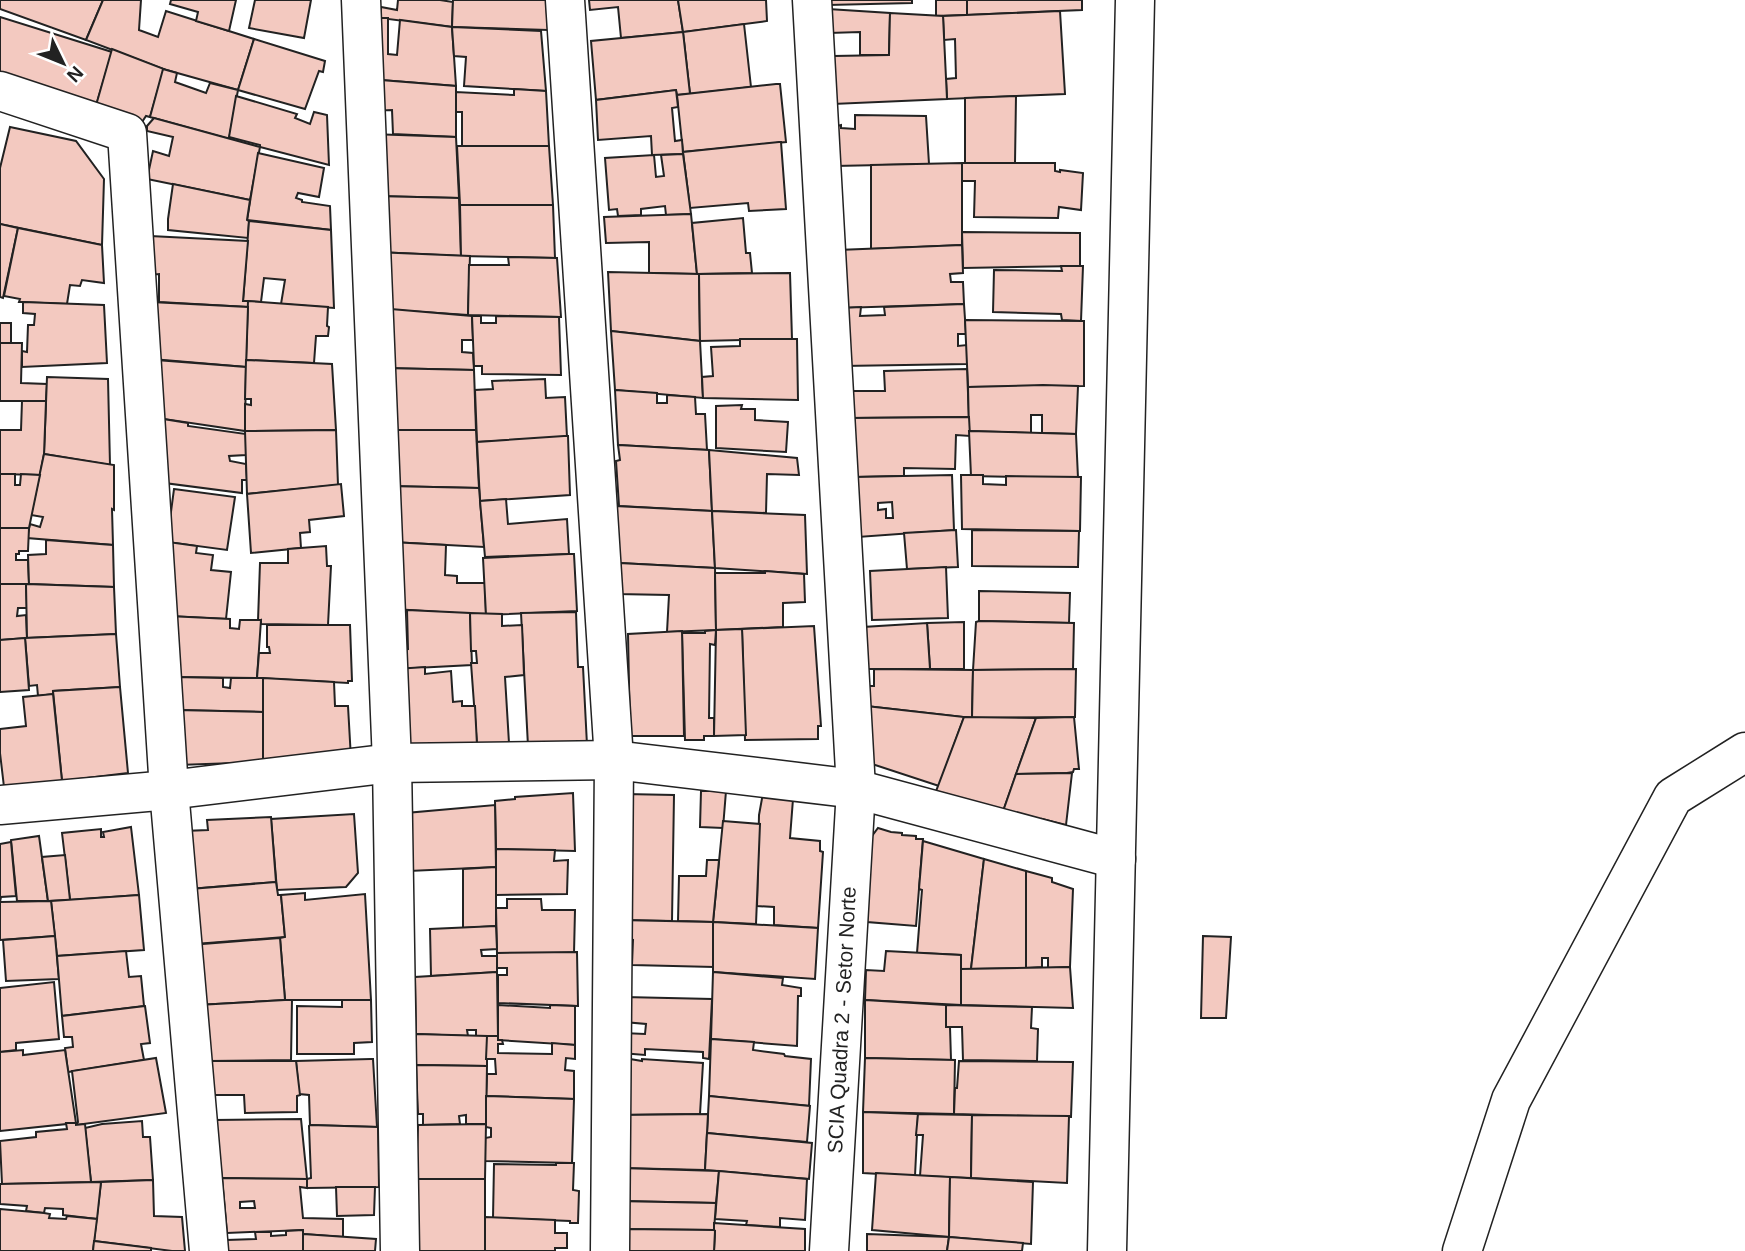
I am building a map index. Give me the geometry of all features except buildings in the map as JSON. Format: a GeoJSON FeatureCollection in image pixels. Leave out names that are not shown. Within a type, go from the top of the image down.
{"type":"FeatureCollection","features":[{"type":"Feature","properties":{"kind":"street"},"geometry":{"type":"LineString","coordinates":[[361,0],[393,763],[400,1251]]}},
{"type":"Feature","properties":{"kind":"street"},"geometry":{"type":"LineString","coordinates":[[565,0],[614,760],[610,1251]]}},
{"type":"Feature","properties":{"kind":"street","name":"SCIA Quadra 2 - Setor Norte"},"geometry":{"type":"LineString","coordinates":[[812,0],[856,789],[829,1251]]}},
{"type":"Feature","properties":{"kind":"street"},"geometry":{"type":"LineString","coordinates":[[1107,1251],[1135,0]]}},
{"type":"Feature","properties":{"kind":"street"},"geometry":{"type":"LineString","coordinates":[[0,91],[127,133],[169,790],[209,1251]]}},
{"type":"Feature","properties":{"kind":"street"},"geometry":{"type":"LineString","coordinates":[[1462,1251],[1511,1100],[1673,797],[1745,752]]}},
{"type":"Feature","properties":{"kind":"street"},"geometry":{"type":"LineString","coordinates":[[0,805],[169,790],[393,763],[614,760],[856,789],[1116,859]]}}]}
